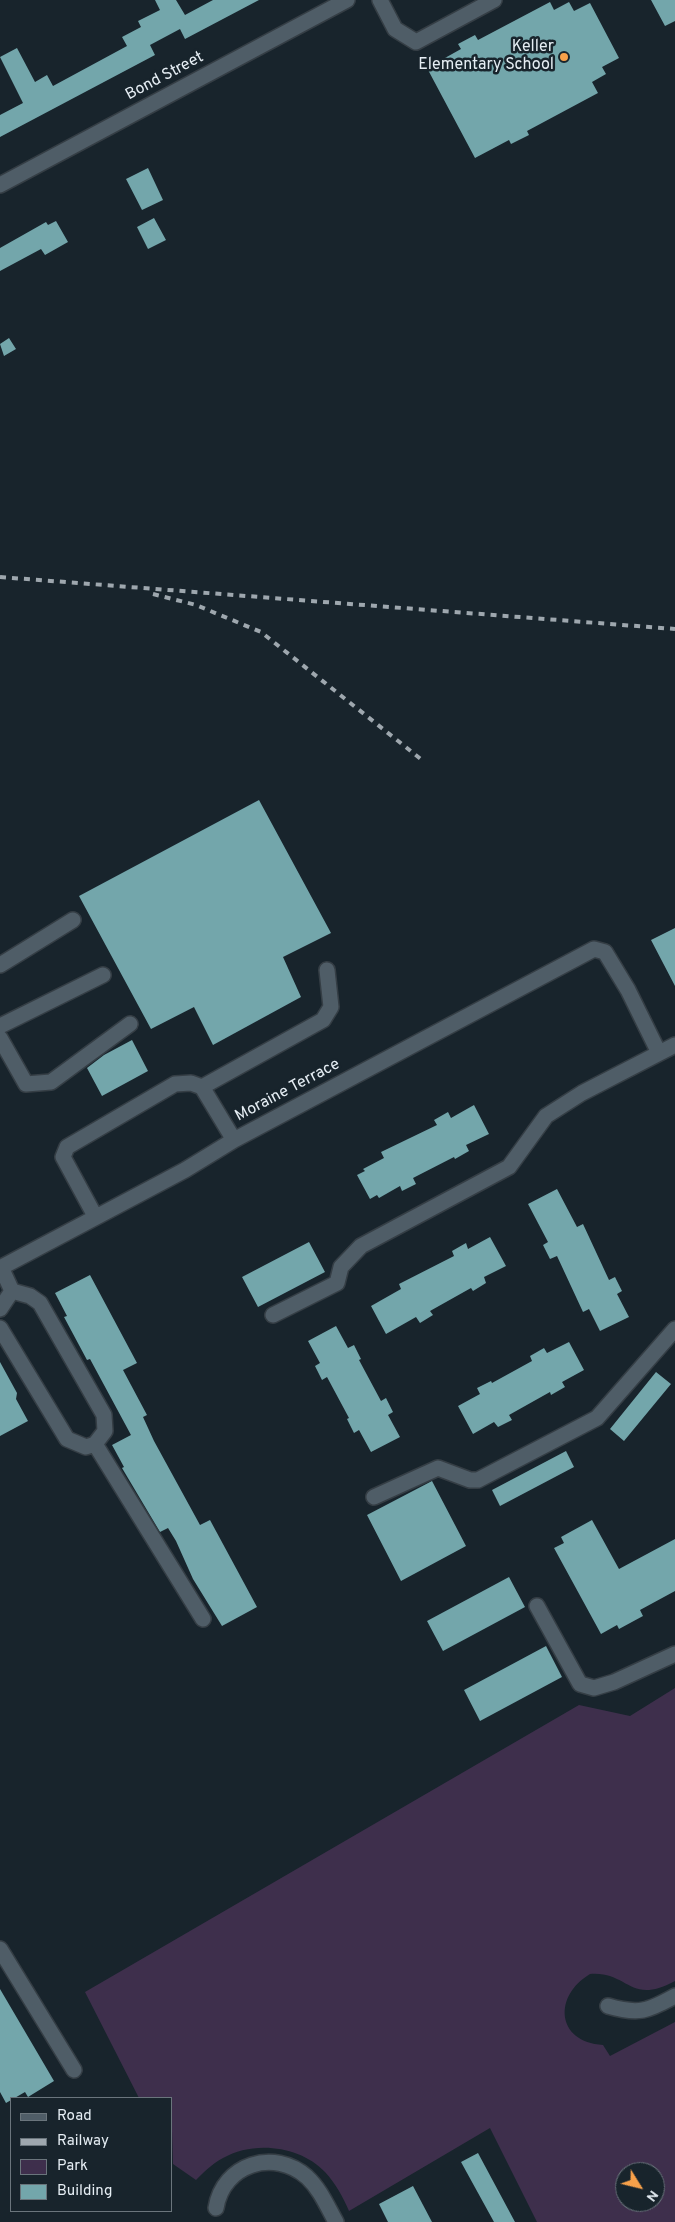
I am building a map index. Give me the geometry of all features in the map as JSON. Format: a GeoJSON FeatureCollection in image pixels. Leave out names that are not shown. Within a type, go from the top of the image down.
{"type":"FeatureCollection","features":[{"type":"Feature","properties":{"kind":"street","name":"Bond Street"},"geometry":{"type":"LineString","coordinates":[[0,185],[347,0]]}},
{"type":"Feature","properties":{"kind":"street"},"geometry":{"type":"LineString","coordinates":[[380,0],[395,29],[416,42],[494,0]]}},
{"type":"Feature","properties":{"kind":"street"},"geometry":{"type":"LineString","coordinates":[[0,965],[73,920]]}},
{"type":"Feature","properties":{"kind":"street","name":"Moraine Terrace"},"geometry":{"type":"LineString","coordinates":[[0,1267],[185,1170],[234,1140],[594,949],[605,952],[628,990],[659,1052]]}},
{"type":"Feature","properties":{"kind":"street"},"geometry":{"type":"LineString","coordinates":[[202,1087],[323,1020],[332,1006],[327,970]]}},
{"type":"Feature","properties":{"kind":"street"},"geometry":{"type":"LineString","coordinates":[[0,1026],[102,975]]}},
{"type":"Feature","properties":{"kind":"street"},"geometry":{"type":"LineString","coordinates":[[0,1038],[26,1084],[51,1082],[130,1024]]}},
{"type":"Feature","properties":{"kind":"street"},"geometry":{"type":"LineString","coordinates":[[273,1315],[337,1283],[341,1267],[361,1246],[509,1167],[546,1116],[582,1094],[675,1045]]}},
{"type":"Feature","properties":{"kind":"street"},"geometry":{"type":"LineString","coordinates":[[95,1216],[63,1157],[67,1147],[175,1084],[191,1083],[202,1087],[234,1140]]}},
{"type":"Feature","properties":{"kind":"street"},"geometry":{"type":"LineString","coordinates":[[0,1267],[12,1291],[30,1296],[40,1303],[104,1415],[105,1431],[95,1444],[86,1447],[67,1439],[0,1328]]}},
{"type":"Feature","properties":{"kind":"street"},"geometry":{"type":"LineString","coordinates":[[0,1309],[12,1291]]}},
{"type":"Feature","properties":{"kind":"street"},"geometry":{"type":"LineString","coordinates":[[374,1497],[438,1468],[470,1480],[478,1480],[597,1418],[675,1330]]}},
{"type":"Feature","properties":{"kind":"street"},"geometry":{"type":"LineString","coordinates":[[95,1444],[203,1619]]}},
{"type":"Feature","properties":{"kind":"street"},"geometry":{"type":"LineString","coordinates":[[537,1606],[580,1684],[594,1688],[614,1682],[675,1654]]}},
{"type":"Feature","properties":{"kind":"street"},"geometry":{"type":"LineString","coordinates":[[0,1949],[74,2070]]}},
{"type":"Feature","properties":{"kind":"street"},"geometry":{"type":"LineString","coordinates":[[608,2006],[624,2011],[648,2011],[675,1996]]}},
{"type":"Feature","properties":{"kind":"street"},"geometry":{"type":"LineString","coordinates":[[216,2208],[218,2196],[234,2174],[254,2163],[274,2161],[294,2168],[313,2183],[336,2222]]}},
{"type":"Feature","properties":{"kind":"green space"},"geometry":{"type":"Polygon","coordinates":[[[675,1688],[675,1981],[660,1988],[648,1990],[638,1989],[603,1974],[590,1974],[578,1983],[570,1994],[565,2005],[565,2017],[568,2027],[576,2036],[587,2042],[603,2045],[610,2056],[675,2022],[675,2222],[537,2222],[490,2128],[349,2211],[333,2181],[315,2163],[303,2156],[277,2148],[249,2149],[235,2152],[215,2163],[196,2180],[173,2164],[172,2097],[138,2097],[85,1992],[579,1705],[630,1716],[675,1688]]]}},
{"type":"Feature","properties":{"kind":"building"},"geometry":{"type":"Polygon","coordinates":[[[155,0],[176,0],[185,15],[213,0],[259,0],[185,39],[180,29],[150,45],[155,55],[0,137],[0,115],[23,103],[0,57],[17,48],[35,82],[47,75],[53,86],[127,46],[122,37],[141,27],[138,21],[160,10],[155,0]]]}},
{"type":"Feature","properties":{"kind":"building"},"geometry":{"type":"Polygon","coordinates":[[[651,0],[675,0],[675,21],[665,26],[651,0]]]}},
{"type":"Feature","properties":{"kind":"building"},"geometry":{"type":"Polygon","coordinates":[[[550,2],[554,10],[569,2],[574,11],[590,3],[619,58],[602,67],[606,74],[592,82],[598,93],[527,131],[529,135],[511,144],[509,140],[475,158],[427,68],[461,49],[458,44],[475,35],[478,40],[550,2]]]}},
{"type":"Feature","properties":{"kind":"building"},"geometry":{"type":"Polygon","coordinates":[[[148,168],[163,200],[142,210],[126,179],[148,168]]]}},
{"type":"Feature","properties":{"kind":"building"},"geometry":{"type":"Polygon","coordinates":[[[154,218],[166,240],[148,249],[137,227],[154,218]]]}},
{"type":"Feature","properties":{"kind":"building"},"geometry":{"type":"Polygon","coordinates":[[[56,221],[68,242],[45,255],[41,249],[0,271],[0,248],[46,222],[48,225],[56,221]]]}},
{"type":"Feature","properties":{"kind":"building"},"geometry":{"type":"Polygon","coordinates":[[[9,338],[16,349],[4,356],[0,344],[9,338]]]}},
{"type":"Feature","properties":{"kind":"building"},"geometry":{"type":"Polygon","coordinates":[[[259,800],[331,933],[283,957],[301,997],[213,1045],[194,1007],[151,1029],[79,896],[259,800]]]}},
{"type":"Feature","properties":{"kind":"building"},"geometry":{"type":"Polygon","coordinates":[[[675,928],[675,986],[651,940],[675,928]]]}},
{"type":"Feature","properties":{"kind":"building"},"geometry":{"type":"Polygon","coordinates":[[[132,1040],[148,1071],[102,1096],[87,1068],[104,1055],[132,1040]]]}},
{"type":"Feature","properties":{"kind":"building"},"geometry":{"type":"Polygon","coordinates":[[[474,1105],[489,1134],[466,1145],[469,1151],[413,1178],[416,1184],[402,1191],[400,1186],[379,1198],[377,1195],[370,1199],[357,1175],[365,1171],[363,1169],[384,1158],[381,1152],[437,1125],[434,1120],[448,1112],[451,1118],[474,1105]]]}},
{"type":"Feature","properties":{"kind":"building"},"geometry":{"type":"Polygon","coordinates":[[[557,1189],[577,1227],[583,1224],[609,1280],[615,1277],[622,1291],[617,1294],[629,1317],[600,1331],[589,1309],[583,1312],[557,1256],[550,1259],[543,1245],[548,1242],[528,1204],[557,1189]]]}},
{"type":"Feature","properties":{"kind":"building"},"geometry":{"type":"Polygon","coordinates":[[[490,1237],[506,1266],[484,1277],[486,1283],[473,1291],[471,1288],[430,1311],[433,1315],[420,1323],[416,1317],[386,1334],[371,1306],[401,1289],[399,1284],[454,1256],[452,1251],[466,1243],[468,1249],[490,1237]]]}},
{"type":"Feature","properties":{"kind":"building"},"geometry":{"type":"Polygon","coordinates":[[[309,1242],[325,1272],[258,1307],[242,1277],[309,1242]]]}},
{"type":"Feature","properties":{"kind":"building"},"geometry":{"type":"Polygon","coordinates":[[[90,1275],[137,1363],[123,1370],[147,1415],[143,1417],[154,1441],[200,1525],[210,1520],[257,1607],[222,1626],[193,1579],[176,1541],[168,1528],[160,1532],[122,1468],[124,1467],[112,1445],[131,1435],[90,1359],[87,1360],[64,1317],[67,1316],[55,1293],[90,1275]]]}},
{"type":"Feature","properties":{"kind":"building"},"geometry":{"type":"Polygon","coordinates":[[[336,1326],[348,1348],[354,1345],[361,1359],[359,1360],[381,1401],[386,1398],[393,1412],[388,1415],[400,1437],[371,1452],[359,1430],[354,1433],[347,1419],[349,1418],[327,1377],[322,1380],[315,1366],[320,1363],[308,1341],[336,1326]]]}},
{"type":"Feature","properties":{"kind":"building"},"geometry":{"type":"Polygon","coordinates":[[[569,1342],[584,1370],[562,1382],[565,1387],[551,1395],[550,1392],[509,1415],[512,1420],[498,1427],[494,1422],[473,1434],[458,1406],[480,1394],[477,1388],[491,1381],[492,1383],[532,1361],[530,1356],[544,1348],[547,1353],[569,1342]]]}},
{"type":"Feature","properties":{"kind":"building"},"geometry":{"type":"Polygon","coordinates":[[[0,1362],[17,1393],[16,1399],[28,1421],[0,1436],[0,1362]]]}},
{"type":"Feature","properties":{"kind":"building"},"geometry":{"type":"Polygon","coordinates":[[[656,1372],[671,1384],[624,1441],[610,1429],[656,1372]]]}},
{"type":"Feature","properties":{"kind":"building"},"geometry":{"type":"Polygon","coordinates":[[[566,1451],[574,1467],[500,1506],[492,1490],[566,1451]]]}},
{"type":"Feature","properties":{"kind":"building"},"geometry":{"type":"Polygon","coordinates":[[[432,1481],[466,1546],[401,1581],[367,1515],[432,1481]]]}},
{"type":"Feature","properties":{"kind":"building"},"geometry":{"type":"Polygon","coordinates":[[[592,1520],[619,1569],[675,1539],[675,1591],[640,1610],[643,1616],[619,1629],[617,1625],[601,1634],[554,1548],[564,1543],[561,1537],[592,1520]]]}},
{"type":"Feature","properties":{"kind":"building"},"geometry":{"type":"Polygon","coordinates":[[[509,1577],[525,1607],[443,1651],[427,1621],[509,1577]]]}},
{"type":"Feature","properties":{"kind":"building"},"geometry":{"type":"Polygon","coordinates":[[[546,1646],[562,1677],[480,1721],[464,1690],[546,1646]]]}},
{"type":"Feature","properties":{"kind":"building"},"geometry":{"type":"Polygon","coordinates":[[[0,1989],[54,2081],[28,2097],[25,2092],[16,2097],[10,2097],[10,2101],[6,2103],[0,2092],[0,1989]]]}},
{"type":"Feature","properties":{"kind":"building"},"geometry":{"type":"Polygon","coordinates":[[[478,2153],[515,2222],[494,2222],[461,2162],[478,2153]]]}},
{"type":"Feature","properties":{"kind":"building"},"geometry":{"type":"Polygon","coordinates":[[[413,2186],[432,2222],[388,2222],[379,2204],[413,2186]]]}},
{"type":"Feature","properties":{"kind":"railway"},"geometry":{"type":"LineString","coordinates":[[0,577],[675,629]]}},
{"type":"Feature","properties":{"kind":"railway"},"geometry":{"type":"LineString","coordinates":[[153,594],[196,605],[261,632],[422,760]]}},
{"type":"Feature","properties":{"kind":"place","name":"Keller Elementary School"},"geometry":{"type":"Point","coordinates":[564,57]}}]}
